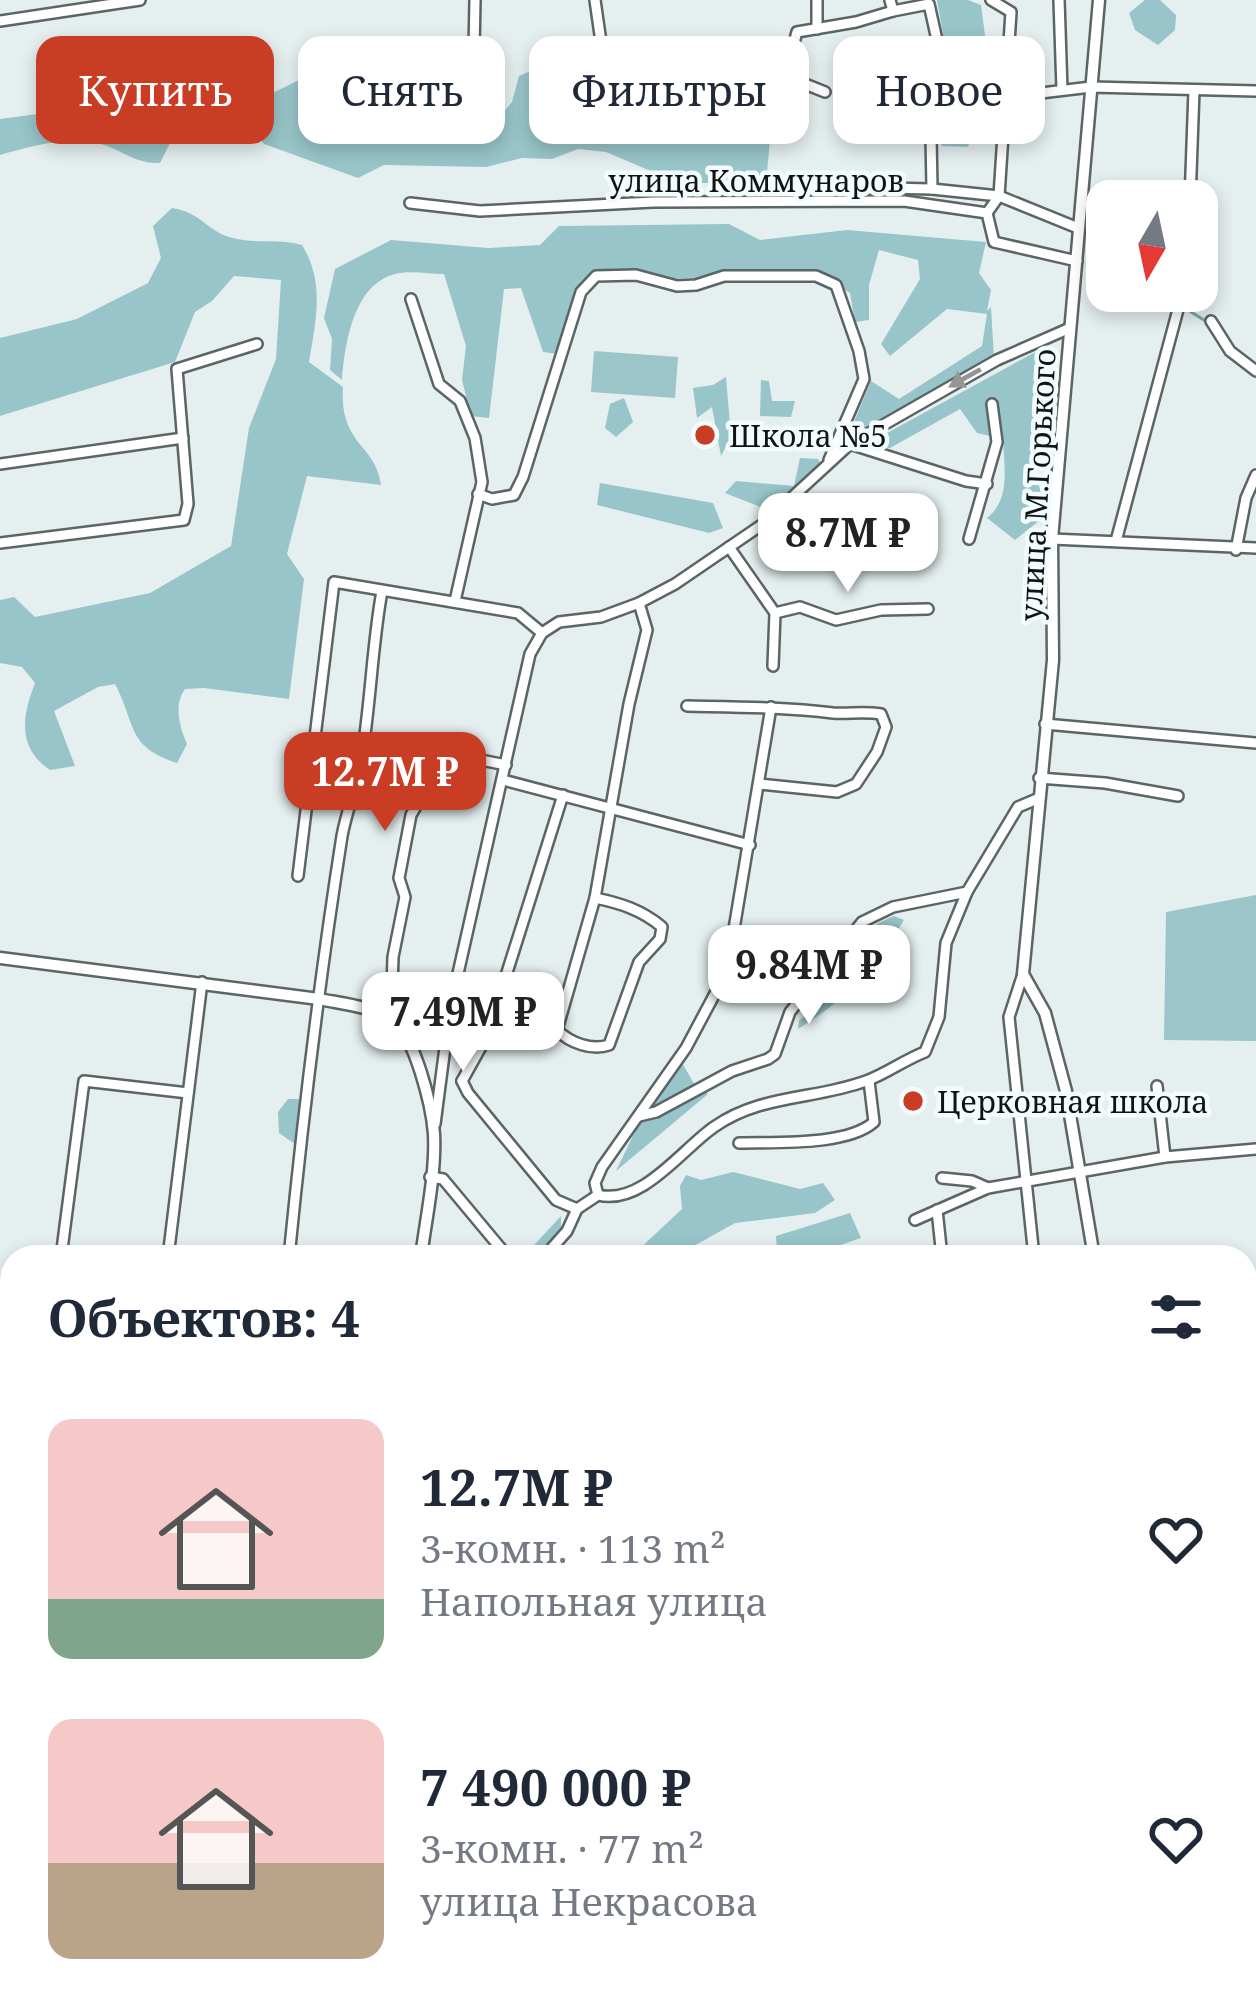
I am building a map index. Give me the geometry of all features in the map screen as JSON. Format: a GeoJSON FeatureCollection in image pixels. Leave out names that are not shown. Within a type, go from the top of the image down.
{"type":"FeatureCollection","features":[{"type":"Feature","properties":{"kind":"street"},"geometry":{"type":"LineString","coordinates":[[0,21],[140,0]]}},
{"type":"Feature","properties":{"kind":"street"},"geometry":{"type":"LineString","coordinates":[[474,36],[475,0]]}},
{"type":"Feature","properties":{"kind":"street"},"geometry":{"type":"LineString","coordinates":[[595,0],[599,36]]}},
{"type":"Feature","properties":{"kind":"street"},"geometry":{"type":"LineString","coordinates":[[817,0],[817,29]]}},
{"type":"Feature","properties":{"kind":"street"},"geometry":{"type":"LineString","coordinates":[[991,0],[1011,12],[1008,36]]}},
{"type":"Feature","properties":{"kind":"street"},"geometry":{"type":"LineString","coordinates":[[1060,0],[1063,90]]}},
{"type":"Feature","properties":{"kind":"street","name":"улица М.Горького"},"geometry":{"type":"LineString","coordinates":[[1023,974],[1052,660],[1052,539],[1100,0]]}},
{"type":"Feature","properties":{"kind":"street"},"geometry":{"type":"LineString","coordinates":[[796,36],[891,5],[929,4],[936,36]]}},
{"type":"Feature","properties":{"kind":"street"},"geometry":{"type":"LineString","coordinates":[[809,85],[825,92]]}},
{"type":"Feature","properties":{"kind":"street"},"geometry":{"type":"LineString","coordinates":[[1045,92],[1091,88],[1256,91]]}},
{"type":"Feature","properties":{"kind":"street"},"geometry":{"type":"LineString","coordinates":[[1191,180],[1194,90]]}},
{"type":"Feature","properties":{"kind":"street"},"geometry":{"type":"LineString","coordinates":[[931,144],[932,189]]}},
{"type":"Feature","properties":{"kind":"street"},"geometry":{"type":"LineString","coordinates":[[1003,144],[999,196],[987,214],[994,242],[1077,261]]}},
{"type":"Feature","properties":{"kind":"street","name":"улица Коммунаров"},"geometry":{"type":"LineString","coordinates":[[793,186],[932,189],[999,196],[1078,227]]}},
{"type":"Feature","properties":{"kind":"street","name":"улица Коммунаров"},"geometry":{"type":"LineString","coordinates":[[410,203],[481,211],[652,202],[904,201],[987,214]]}},
{"type":"Feature","properties":{"kind":"street"},"geometry":{"type":"LineString","coordinates":[[478,494],[492,499],[514,495],[581,292],[596,276],[636,275],[676,286],[724,276],[816,276],[836,285],[864,379],[827,464]]}},
{"type":"Feature","properties":{"kind":"street"},"geometry":{"type":"LineString","coordinates":[[411,299],[439,384],[460,401],[475,438],[482,482],[454,601]]}},
{"type":"Feature","properties":{"kind":"street"},"geometry":{"type":"LineString","coordinates":[[1116,541],[1177,312]]}},
{"type":"Feature","properties":{"kind":"street"},"geometry":{"type":"LineString","coordinates":[[1210,321],[1230,352],[1256,371]]}},
{"type":"Feature","properties":{"kind":"street"},"geometry":{"type":"LineString","coordinates":[[422,1245],[450,1009],[530,654],[542,633],[559,622],[601,617],[639,603],[729,547],[794,499],[850,444],[997,360],[1070,328]]}},
{"type":"Feature","properties":{"kind":"street"},"geometry":{"type":"LineString","coordinates":[[0,543],[184,520],[188,505],[177,369],[257,344]]}},
{"type":"Feature","properties":{"kind":"street"},"geometry":{"type":"LineString","coordinates":[[969,539],[997,442],[992,404]]}},
{"type":"Feature","properties":{"kind":"street"},"geometry":{"type":"LineString","coordinates":[[0,464],[183,438]]}},
{"type":"Feature","properties":{"kind":"street"},"geometry":{"type":"LineString","coordinates":[[850,444],[987,484]]}},
{"type":"Feature","properties":{"kind":"street"},"geometry":{"type":"LineString","coordinates":[[1236,550],[1246,498],[1256,475]]}},
{"type":"Feature","properties":{"kind":"street"},"geometry":{"type":"LineString","coordinates":[[1052,539],[1256,548]]}},
{"type":"Feature","properties":{"kind":"street"},"geometry":{"type":"LineString","coordinates":[[729,547],[775,613],[773,665]]}},
{"type":"Feature","properties":{"kind":"street"},"geometry":{"type":"LineString","coordinates":[[298,876],[334,583],[518,613],[542,633]]}},
{"type":"Feature","properties":{"kind":"street"},"geometry":{"type":"LineString","coordinates":[[290,1245],[319,999],[343,830],[362,762],[372,688],[370,658],[382,591]]}},
{"type":"Feature","properties":{"kind":"street"},"geometry":{"type":"LineString","coordinates":[[557,1030],[595,898],[628,704],[647,630],[639,603]]}},
{"type":"Feature","properties":{"kind":"street"},"geometry":{"type":"LineString","coordinates":[[775,613],[800,608],[836,620],[881,610],[928,609]]}},
{"type":"Feature","properties":{"kind":"street"},"geometry":{"type":"LineString","coordinates":[[686,706],[881,714],[886,728],[856,784],[837,793],[759,784]]}},
{"type":"Feature","properties":{"kind":"street"},"geometry":{"type":"LineString","coordinates":[[598,1195],[595,1183],[602,1167],[686,1048],[728,970],[771,707]]}},
{"type":"Feature","properties":{"kind":"street"},"geometry":{"type":"LineString","coordinates":[[1045,724],[1256,742]]}},
{"type":"Feature","properties":{"kind":"street"},"geometry":{"type":"LineString","coordinates":[[434,1134],[419,1067],[396,1023],[393,957],[405,897],[399,878],[411,815],[446,758],[456,755],[506,765]]}},
{"type":"Feature","properties":{"kind":"street"},"geometry":{"type":"LineString","coordinates":[[1039,778],[1178,796]]}},
{"type":"Feature","properties":{"kind":"street"},"geometry":{"type":"LineString","coordinates":[[503,780],[750,845]]}},
{"type":"Feature","properties":{"kind":"street"},"geometry":{"type":"LineString","coordinates":[[462,1081],[487,1036],[563,795]]}},
{"type":"Feature","properties":{"kind":"street"},"geometry":{"type":"LineString","coordinates":[[598,1195],[612,1199],[646,1182],[710,1129],[752,1104],[869,1081],[925,1052],[939,1017],[946,943],[967,892],[1018,807],[1037,799]]}},
{"type":"Feature","properties":{"kind":"street"},"geometry":{"type":"LineString","coordinates":[[639,1115],[656,1112],[775,1054],[790,1012],[875,912],[967,892]]}},
{"type":"Feature","properties":{"kind":"street"},"geometry":{"type":"LineString","coordinates":[[496,1010],[557,1030],[597,1050],[609,1046],[639,962],[662,927],[622,904],[595,898]]}},
{"type":"Feature","properties":{"kind":"street"},"geometry":{"type":"LineString","coordinates":[[0,958],[319,999],[370,1009],[396,1023],[434,1024],[450,1009]]}},
{"type":"Feature","properties":{"kind":"street"},"geometry":{"type":"LineString","coordinates":[[1023,974],[1045,1013],[1066,1090],[1092,1245]]}},
{"type":"Feature","properties":{"kind":"street"},"geometry":{"type":"LineString","coordinates":[[1023,974],[1009,1017],[1033,1245]]}},
{"type":"Feature","properties":{"kind":"street"},"geometry":{"type":"LineString","coordinates":[[169,1245],[202,982]]}},
{"type":"Feature","properties":{"kind":"street"},"geometry":{"type":"LineString","coordinates":[[440,1077],[462,1081]]}},
{"type":"Feature","properties":{"kind":"street"},"geometry":{"type":"LineString","coordinates":[[64,1245],[84,1081],[188,1093]]}},
{"type":"Feature","properties":{"kind":"street"},"geometry":{"type":"LineString","coordinates":[[462,1081],[556,1200],[578,1209]]}},
{"type":"Feature","properties":{"kind":"street"},"geometry":{"type":"LineString","coordinates":[[739,1143],[781,1144],[862,1132],[874,1122],[869,1081]]}},
{"type":"Feature","properties":{"kind":"street"},"geometry":{"type":"LineString","coordinates":[[1157,1086],[1165,1157]]}},
{"type":"Feature","properties":{"kind":"street"},"geometry":{"type":"LineString","coordinates":[[915,1220],[988,1188],[1165,1157],[1256,1149]]}},
{"type":"Feature","properties":{"kind":"street"},"geometry":{"type":"LineString","coordinates":[[430,1177],[443,1179],[498,1245]]}},
{"type":"Feature","properties":{"kind":"street"},"geometry":{"type":"LineString","coordinates":[[942,1178],[973,1181],[988,1188]]}},
{"type":"Feature","properties":{"kind":"street"},"geometry":{"type":"LineString","coordinates":[[555,1245],[578,1209],[598,1195]]}},
{"type":"Feature","properties":{"kind":"street"},"geometry":{"type":"LineString","coordinates":[[937,1210],[941,1245]]}},
{"type":"Feature","properties":{"kind":"shaded area"},"geometry":{"type":"Polygon","coordinates":[[[937,0],[981,5],[985,36],[943,36],[937,0]]]}},
{"type":"Feature","properties":{"kind":"shaded area"},"geometry":{"type":"Polygon","coordinates":[[[1145,0],[1160,0],[1176,15],[1175,30],[1158,45],[1135,30],[1129,13],[1145,0]]]}},
{"type":"Feature","properties":{"kind":"shaded area"},"geometry":{"type":"Polygon","coordinates":[[[529,72],[529,144],[770,144],[766,183],[679,183],[606,152],[578,149],[552,159],[522,158],[486,167],[384,165],[358,178],[264,144],[274,144],[274,92],[298,81],[298,144],[505,144],[505,110],[519,76],[529,72]]]}},
{"type":"Feature","properties":{"kind":"shaded area"},"geometry":{"type":"Polygon","coordinates":[[[36,114],[36,144],[44,144],[0,155],[0,119],[36,114]]]}},
{"type":"Feature","properties":{"kind":"shaded area"},"geometry":{"type":"Polygon","coordinates":[[[100,144],[170,144],[160,163],[142,161],[100,144]]]}},
{"type":"Feature","properties":{"kind":"shaded area"},"geometry":{"type":"Polygon","coordinates":[[[172,208],[233,238],[302,245],[316,287],[309,362],[343,387],[347,421],[378,471],[381,485],[307,476],[287,554],[304,579],[289,699],[185,689],[179,709],[187,744],[177,763],[141,742],[115,684],[98,687],[54,711],[75,766],[50,770],[32,752],[25,731],[35,683],[22,667],[0,663],[0,600],[14,597],[35,617],[150,593],[231,546],[249,428],[276,359],[281,280],[234,276],[195,312],[175,362],[0,416],[0,338],[77,319],[148,283],[161,258],[153,226],[172,208]]]}},
{"type":"Feature","properties":{"kind":"shaded area"},"geometry":{"type":"Polygon","coordinates":[[[729,224],[760,240],[847,230],[986,242],[979,273],[991,290],[987,311],[991,307],[994,359],[846,441],[871,381],[899,399],[982,346],[987,314],[947,309],[890,356],[881,344],[920,279],[918,260],[879,250],[869,285],[869,320],[855,322],[850,293],[818,273],[670,279],[639,269],[601,270],[590,275],[575,298],[558,354],[543,352],[521,288],[504,289],[489,418],[471,416],[462,380],[466,346],[444,274],[395,274],[369,290],[354,318],[342,380],[330,370],[332,339],[324,318],[335,269],[391,240],[488,248],[540,245],[559,226],[729,224]]]}},
{"type":"Feature","properties":{"kind":"shaded area"},"geometry":{"type":"Polygon","coordinates":[[[1039,350],[1035,477],[1047,505],[1040,520],[1015,540],[987,518],[1003,492],[1003,439],[977,433],[960,409],[890,448],[865,445],[1039,350]]]}},
{"type":"Feature","properties":{"kind":"shaded area"},"geometry":{"type":"Polygon","coordinates":[[[594,351],[678,357],[675,398],[591,392],[594,351]]]}},
{"type":"Feature","properties":{"kind":"shaded area"},"geometry":{"type":"Polygon","coordinates":[[[726,377],[731,437],[721,456],[712,407],[697,418],[693,388],[726,377]]]}},
{"type":"Feature","properties":{"kind":"shaded area"},"geometry":{"type":"Polygon","coordinates":[[[761,380],[769,381],[772,401],[795,401],[791,417],[760,416],[761,380]]]}},
{"type":"Feature","properties":{"kind":"shaded area"},"geometry":{"type":"Polygon","coordinates":[[[624,398],[633,422],[616,437],[605,428],[610,404],[624,398]]]}},
{"type":"Feature","properties":{"kind":"shaded area"},"geometry":{"type":"Polygon","coordinates":[[[800,458],[818,459],[821,465],[789,500],[763,508],[725,493],[736,481],[794,486],[800,458]]]}},
{"type":"Feature","properties":{"kind":"shaded area"},"geometry":{"type":"Polygon","coordinates":[[[600,483],[713,503],[723,528],[709,533],[597,505],[600,483]]]}},
{"type":"Feature","properties":{"kind":"shaded area"},"geometry":{"type":"Polygon","coordinates":[[[1256,895],[1256,1041],[1164,1040],[1166,912],[1256,895]]]}},
{"type":"Feature","properties":{"kind":"shaded area"},"geometry":{"type":"Polygon","coordinates":[[[894,916],[904,920],[870,969],[798,1029],[799,1021],[834,988],[840,964],[854,944],[872,927],[894,916]]]}},
{"type":"Feature","properties":{"kind":"shaded area"},"geometry":{"type":"Polygon","coordinates":[[[681,1061],[693,1082],[708,1094],[616,1171],[640,1121],[657,1116],[649,1109],[681,1061]]]}},
{"type":"Feature","properties":{"kind":"shaded area"},"geometry":{"type":"Polygon","coordinates":[[[288,1099],[300,1099],[295,1144],[279,1133],[278,1112],[288,1099]]]}},
{"type":"Feature","properties":{"kind":"shaded area"},"geometry":{"type":"Polygon","coordinates":[[[733,1172],[800,1189],[823,1183],[835,1200],[815,1213],[735,1223],[696,1245],[643,1245],[682,1209],[680,1186],[686,1175],[701,1180],[733,1172]]]}},
{"type":"Feature","properties":{"kind":"shaded area"},"geometry":{"type":"Polygon","coordinates":[[[850,1213],[861,1238],[840,1245],[777,1245],[776,1236],[850,1213]]]}},
{"type":"Feature","properties":{"kind":"shaded area"},"geometry":{"type":"Polygon","coordinates":[[[561,1216],[561,1244],[534,1245],[561,1216]]]}},
{"type":"Feature","properties":{"kind":"waterway"},"geometry":{"type":"LineString","coordinates":[[1191,312],[1207,322]]}},
{"type":"Feature","properties":{"kind":"place","name":"Школа №5"},"geometry":{"type":"Point","coordinates":[705,435]}},
{"type":"Feature","properties":{"kind":"place","name":"Церковная школа"},"geometry":{"type":"Point","coordinates":[913,1101]}}]}
